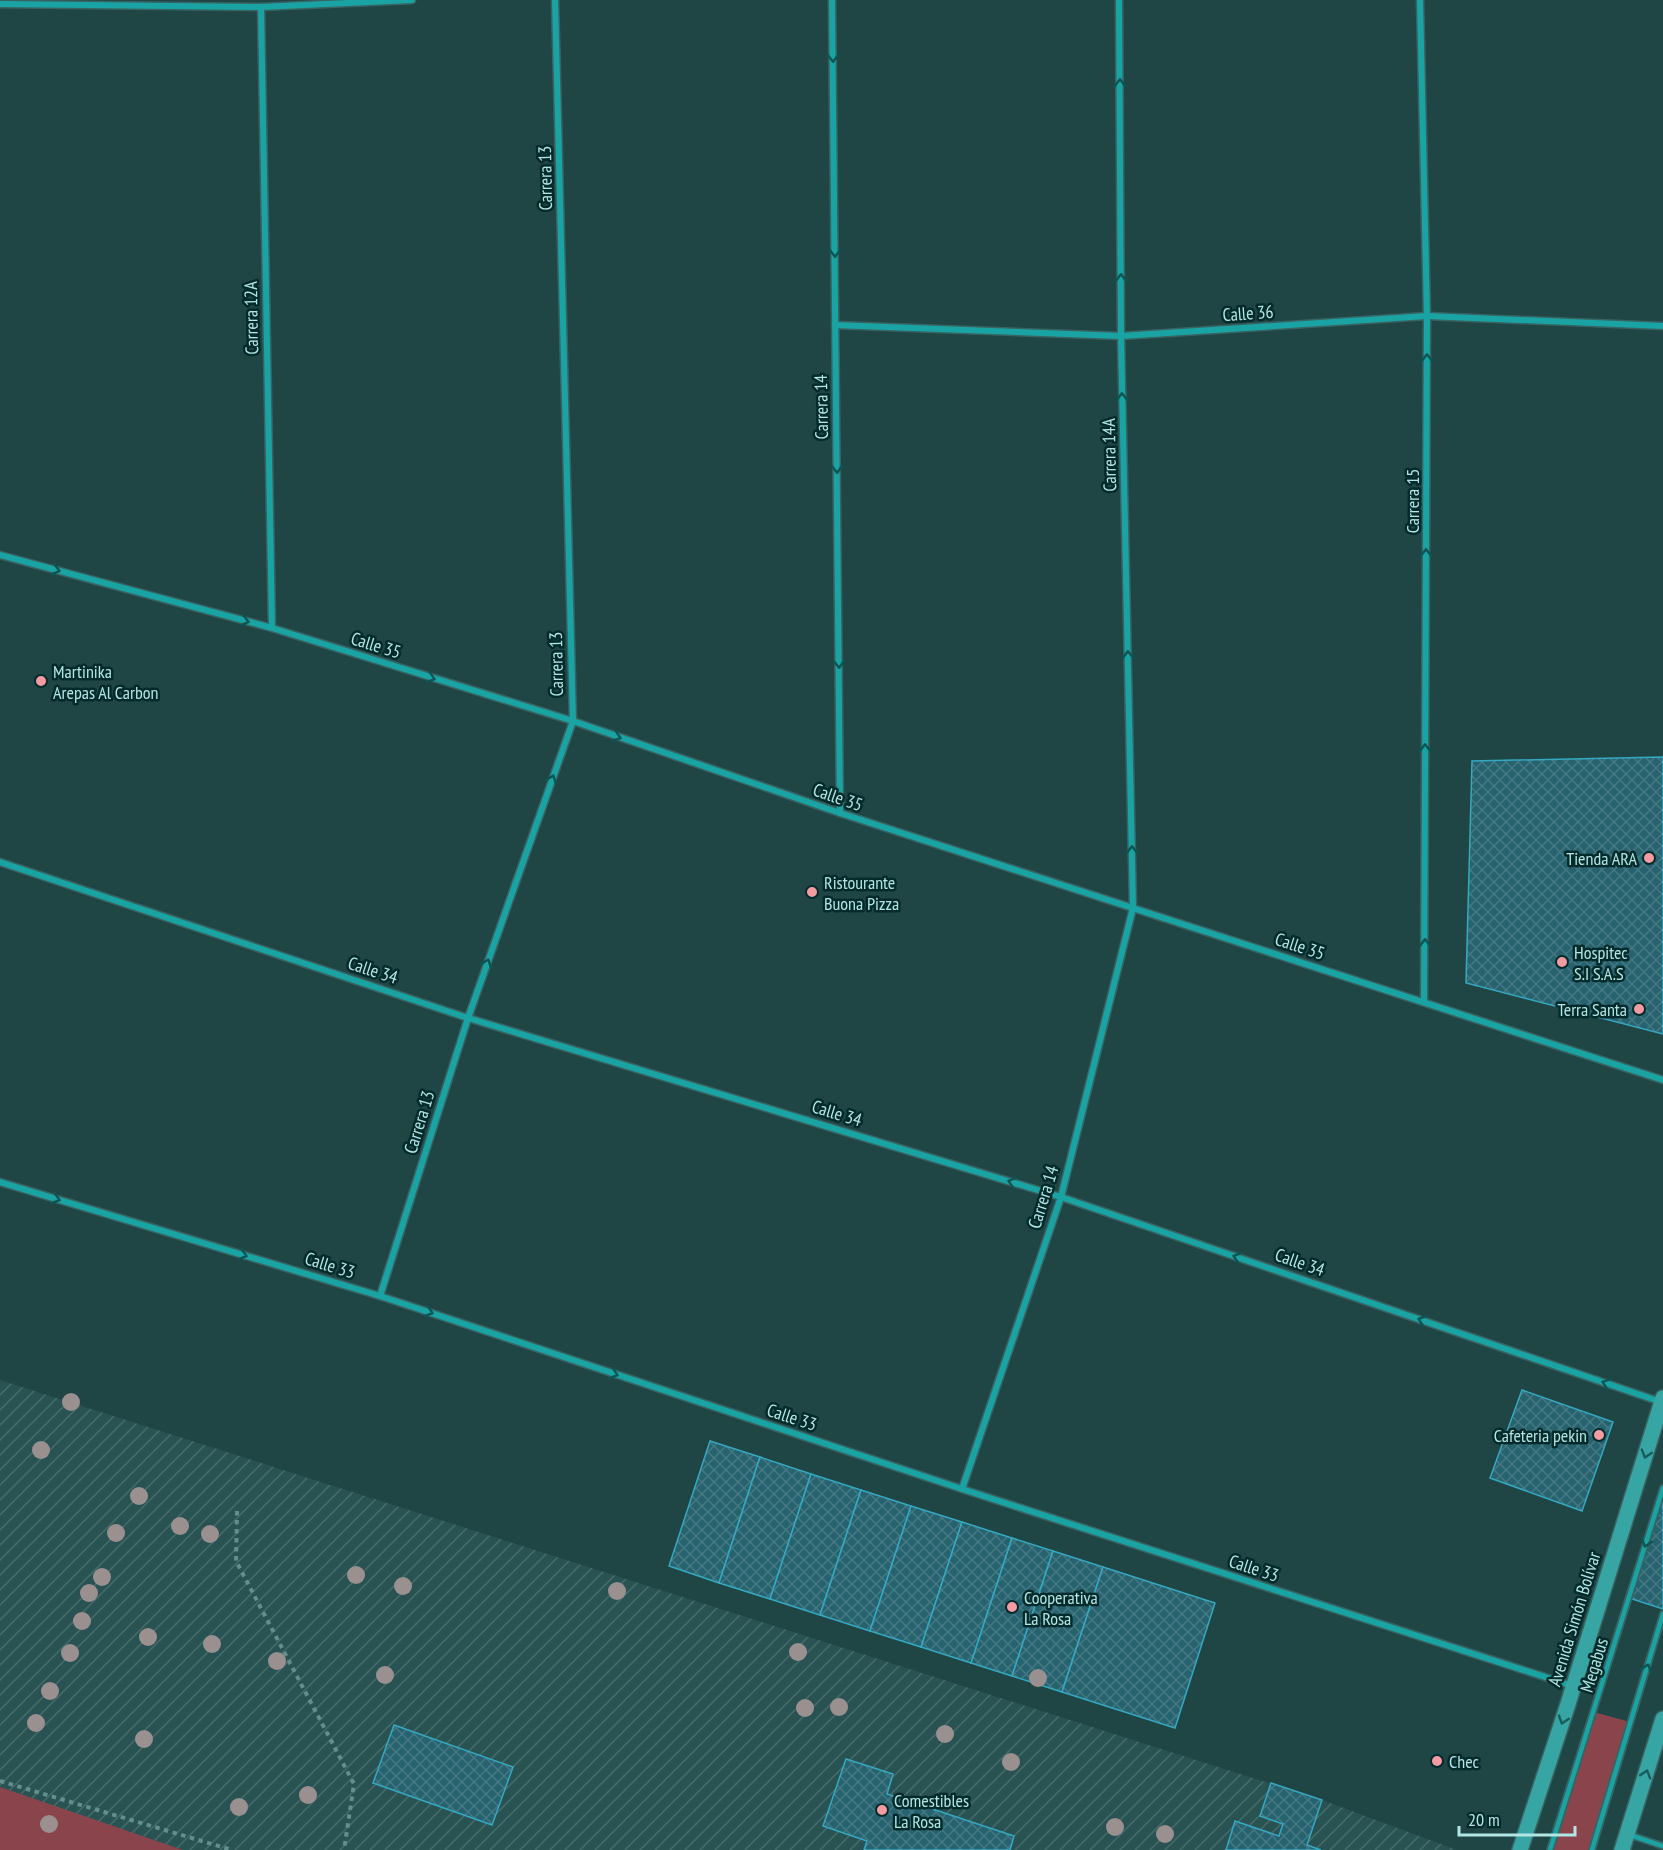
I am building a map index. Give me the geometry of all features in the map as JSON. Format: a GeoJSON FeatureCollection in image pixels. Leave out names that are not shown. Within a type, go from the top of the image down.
{"type":"FeatureCollection","features":[{"type":"Feature","properties":{"kind":"main road","name":"Avenida Simón Bolívar"},"geometry":{"type":"LineString","coordinates":[[1520,1850],[1574,1686],[1662,1400]]}},
{"type":"Feature","properties":{"kind":"main road"},"geometry":{"type":"LineString","coordinates":[[1622,1850],[1663,1719]]}},
{"type":"Feature","properties":{"kind":"street"},"geometry":{"type":"LineString","coordinates":[[0,3],[261,7],[412,0]]}},
{"type":"Feature","properties":{"kind":"street","name":"Carrera 13"},"geometry":{"type":"LineString","coordinates":[[380,1296],[468,1018],[573,721],[555,0]]}},
{"type":"Feature","properties":{"kind":"street","name":"Carrera 14"},"geometry":{"type":"LineString","coordinates":[[832,0],[840,813]]}},
{"type":"Feature","properties":{"kind":"street","name":"Carrera 14A"},"geometry":{"type":"LineString","coordinates":[[1119,0],[1121,336],[1133,908]]}},
{"type":"Feature","properties":{"kind":"street","name":"Carrera 15"},"geometry":{"type":"LineString","coordinates":[[1420,0],[1427,316],[1424,1001]]}},
{"type":"Feature","properties":{"kind":"street","name":"Carrera 12A"},"geometry":{"type":"LineString","coordinates":[[261,7],[272,628]]}},
{"type":"Feature","properties":{"kind":"street","name":"Calle 36"},"geometry":{"type":"LineString","coordinates":[[835,325],[1121,336],[1427,316],[1663,326]]}},
{"type":"Feature","properties":{"kind":"street","name":"Calle 35"},"geometry":{"type":"LineString","coordinates":[[0,555],[272,628],[573,721],[840,813],[1663,1080]]}},
{"type":"Feature","properties":{"kind":"street","name":"Calle 34"},"geometry":{"type":"LineString","coordinates":[[0,862],[468,1018],[1060,1197],[1662,1400]]}},
{"type":"Feature","properties":{"kind":"street","name":"Carrera 14"},"geometry":{"type":"LineString","coordinates":[[962,1489],[1060,1197],[1133,908]]}},
{"type":"Feature","properties":{"kind":"street","name":"Calle 33"},"geometry":{"type":"LineString","coordinates":[[0,1182],[380,1296],[962,1489],[1574,1686]]}},
{"type":"Feature","properties":{"kind":"lane","name":"Megabus"},"geometry":{"type":"LineString","coordinates":[[1550,1850],[1663,1488]]}},
{"type":"Feature","properties":{"kind":"lane"},"geometry":{"type":"LineString","coordinates":[[1592,1850],[1663,1614]]}},
{"type":"Feature","properties":{"kind":"lane"},"geometry":{"type":"LineString","coordinates":[[1628,1834],[1663,1846]]}},
{"type":"Feature","properties":{"kind":"path"},"geometry":{"type":"LineString","coordinates":[[237,1511],[236,1561],[354,1784],[344,1850]]}},
{"type":"Feature","properties":{"kind":"path"},"geometry":{"type":"LineString","coordinates":[[0,1781],[232,1850]]}},
{"type":"Feature","properties":{"kind":"shaded area"},"geometry":{"type":"Polygon","coordinates":[[[0,1380],[1322,1800],[1457,1850],[0,1850],[0,1380]]]}},
{"type":"Feature","properties":{"kind":"shaded area"},"geometry":{"type":"Polygon","coordinates":[[[1594,1712],[1630,1722],[1592,1850],[1550,1850],[1594,1712]]]}},
{"type":"Feature","properties":{"kind":"shaded area"},"geometry":{"type":"Polygon","coordinates":[[[0,1787],[183,1850],[0,1850],[0,1787]]]}},
{"type":"Feature","properties":{"kind":"building"},"geometry":{"type":"Polygon","coordinates":[[[1663,757],[1663,1034],[1466,983],[1472,761],[1663,757]]]}},
{"type":"Feature","properties":{"kind":"building"},"geometry":{"type":"Polygon","coordinates":[[[1522,1390],[1613,1422],[1582,1511],[1490,1478],[1522,1390]]]}},
{"type":"Feature","properties":{"kind":"building"},"geometry":{"type":"Polygon","coordinates":[[[710,1441],[760,1457],[719,1583],[669,1566],[710,1441]]]}},
{"type":"Feature","properties":{"kind":"building"},"geometry":{"type":"Polygon","coordinates":[[[760,1457],[811,1474],[770,1599],[719,1583],[760,1457]]]}},
{"type":"Feature","properties":{"kind":"building"},"geometry":{"type":"Polygon","coordinates":[[[811,1474],[861,1490],[820,1615],[770,1599],[811,1474]]]}},
{"type":"Feature","properties":{"kind":"building"},"geometry":{"type":"Polygon","coordinates":[[[1663,1488],[1663,1609],[1629,1598],[1663,1488]]]}},
{"type":"Feature","properties":{"kind":"building"},"geometry":{"type":"Polygon","coordinates":[[[861,1490],[911,1506],[870,1631],[820,1615],[861,1490]]]}},
{"type":"Feature","properties":{"kind":"building"},"geometry":{"type":"Polygon","coordinates":[[[911,1506],[962,1522],[921,1647],[870,1631],[911,1506]]]}},
{"type":"Feature","properties":{"kind":"building"},"geometry":{"type":"Polygon","coordinates":[[[962,1522],[1012,1538],[971,1663],[921,1647],[962,1522]]]}},
{"type":"Feature","properties":{"kind":"building","name":"Cooperativa La Rosa"},"geometry":{"type":"Polygon","coordinates":[[[1012,1538],[1053,1551],[1012,1676],[971,1663],[1012,1538]]]}},
{"type":"Feature","properties":{"kind":"building"},"geometry":{"type":"Polygon","coordinates":[[[1053,1551],[1103,1567],[1062,1692],[1012,1676],[1053,1551]]]}},
{"type":"Feature","properties":{"kind":"building"},"geometry":{"type":"Polygon","coordinates":[[[1103,1567],[1215,1603],[1175,1728],[1062,1692],[1103,1567]]]}},
{"type":"Feature","properties":{"kind":"building"},"geometry":{"type":"Polygon","coordinates":[[[394,1725],[513,1767],[492,1825],[373,1783],[394,1725]]]}},
{"type":"Feature","properties":{"kind":"building","name":"Comestibles La Rosa"},"geometry":{"type":"Polygon","coordinates":[[[846,1759],[893,1774],[887,1794],[1014,1836],[1010,1850],[864,1850],[867,1841],[823,1826],[846,1759]]]}},
{"type":"Feature","properties":{"kind":"building"},"geometry":{"type":"Polygon","coordinates":[[[1271,1783],[1322,1800],[1307,1845],[1321,1850],[1226,1850],[1235,1821],[1279,1836],[1283,1824],[1260,1816],[1271,1783]]]}},
{"type":"Feature","properties":{"kind":"place","name":"Martinika Arepas Al Carbon"},"geometry":{"type":"Point","coordinates":[41,681]}},
{"type":"Feature","properties":{"kind":"place","name":"Tienda ARA"},"geometry":{"type":"Point","coordinates":[1649,858]}},
{"type":"Feature","properties":{"kind":"place","name":"Ristourante Buona Pizza"},"geometry":{"type":"Point","coordinates":[812,892]}},
{"type":"Feature","properties":{"kind":"place","name":"Hospitec S.I S.A.S"},"geometry":{"type":"Point","coordinates":[1562,962]}},
{"type":"Feature","properties":{"kind":"place","name":"Terra Santa"},"geometry":{"type":"Point","coordinates":[1639,1009]}},
{"type":"Feature","properties":{"kind":"place","name":"Cafeteria pekin"},"geometry":{"type":"Point","coordinates":[1599,1435]}},
{"type":"Feature","properties":{"kind":"place","name":"Cooperativa La Rosa"},"geometry":{"type":"Point","coordinates":[1012,1607]}},
{"type":"Feature","properties":{"kind":"place","name":"Chec"},"geometry":{"type":"Point","coordinates":[1437,1761]}},
{"type":"Feature","properties":{"kind":"place","name":"Comestibles La Rosa"},"geometry":{"type":"Point","coordinates":[882,1810]}}]}
